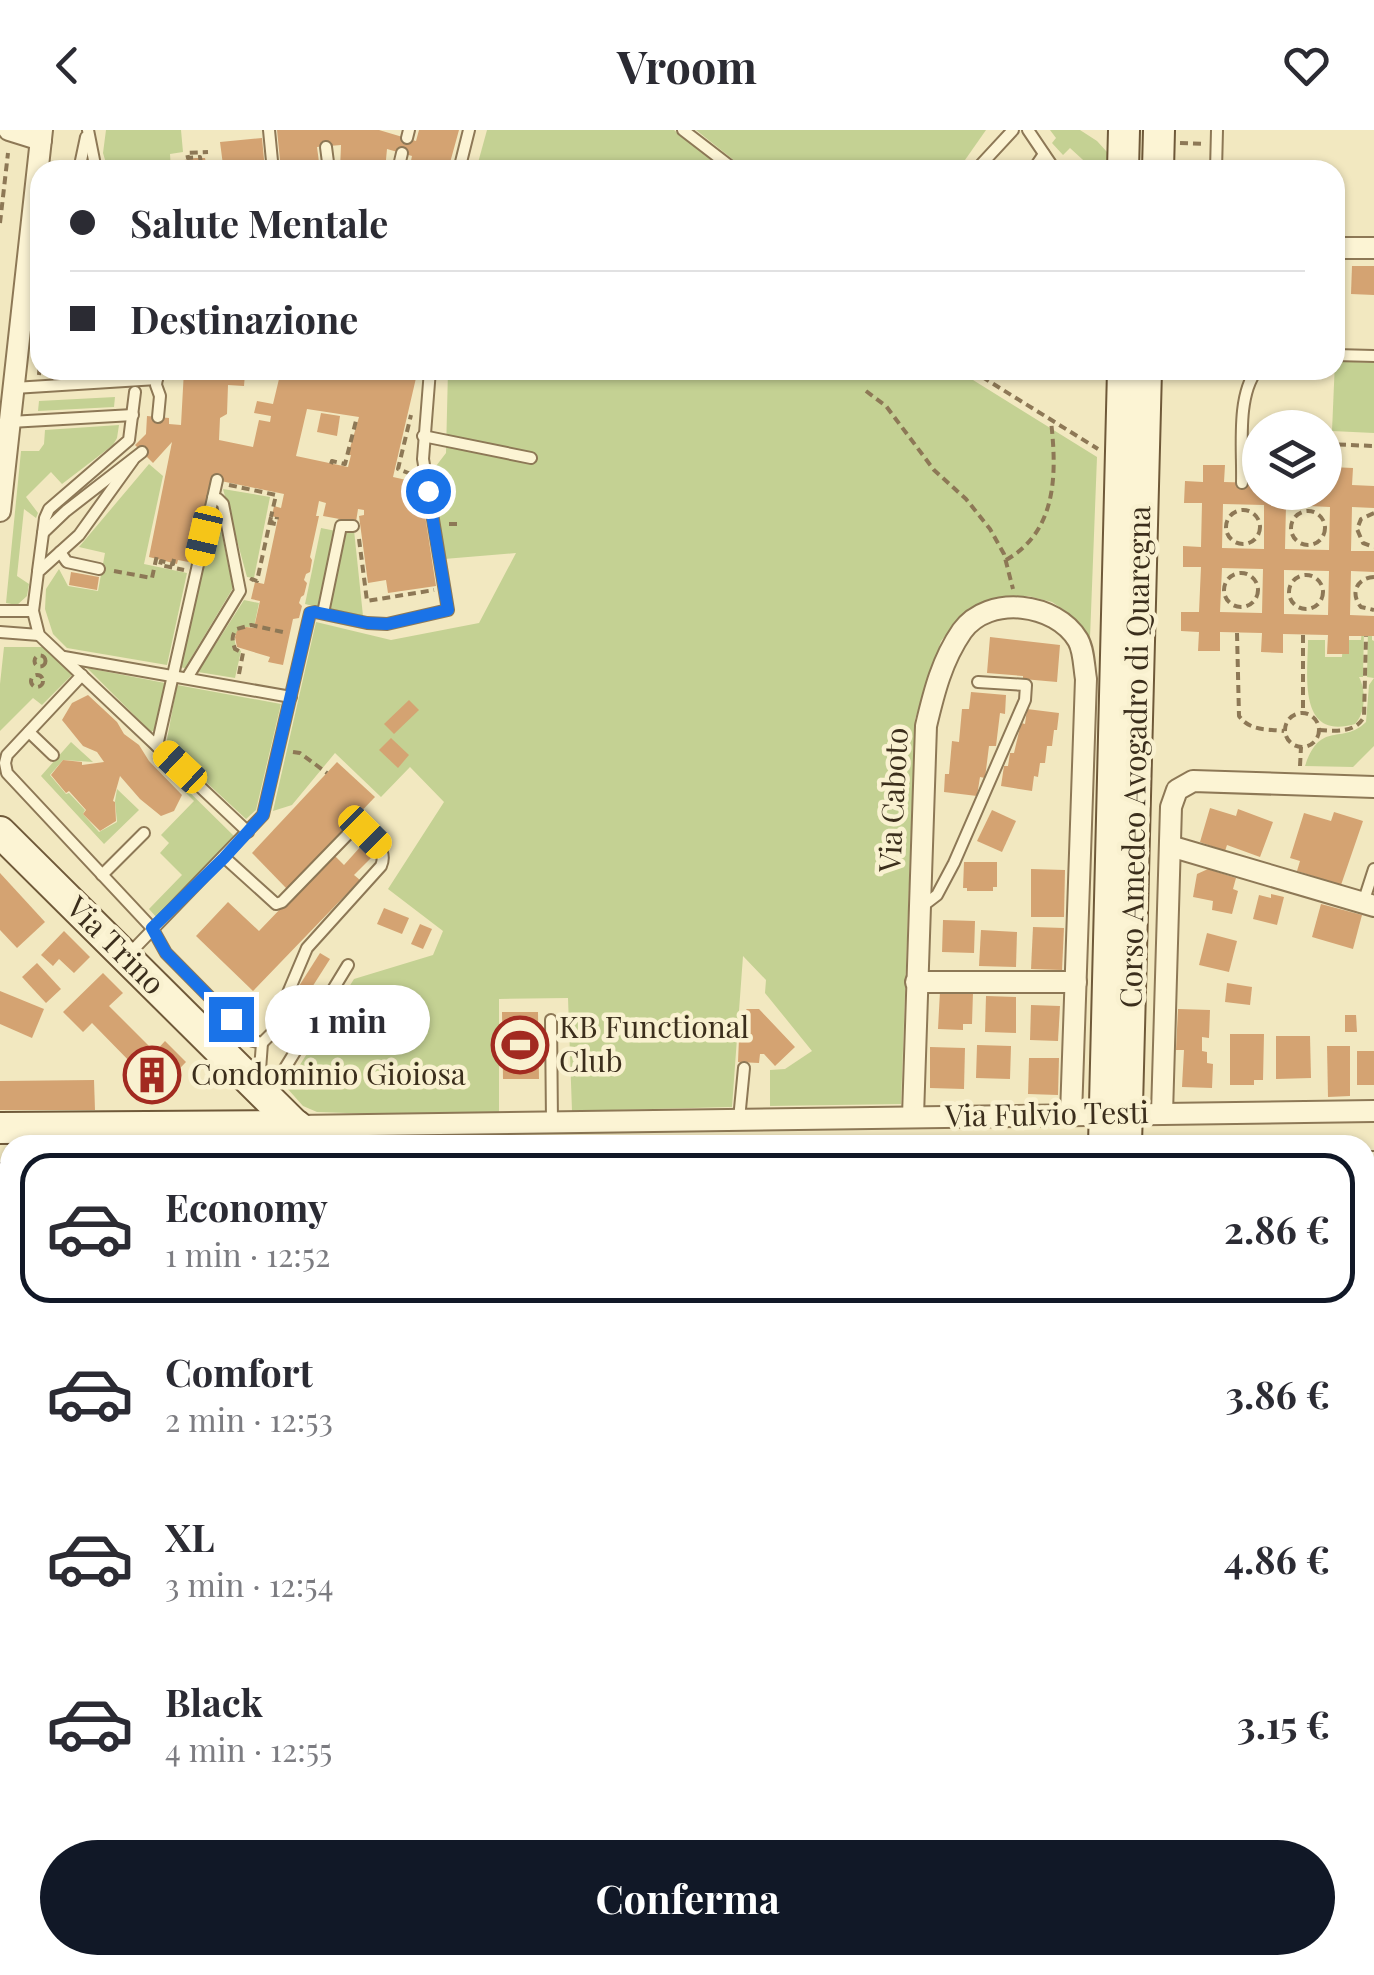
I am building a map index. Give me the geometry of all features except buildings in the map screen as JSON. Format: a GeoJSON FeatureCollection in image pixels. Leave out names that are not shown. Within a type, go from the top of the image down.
{"type":"FeatureCollection","features":[{"type":"Feature","properties":{"kind":"main road","name":"Corso Amedeo Avogadro di Quaregna"},"geometry":{"type":"LineString","coordinates":[[1123,380],[1116,1114],[1123,1135]]}},
{"type":"Feature","properties":{"kind":"main road","name":"Corso Amedeo Avogadro di Quaregna"},"geometry":{"type":"LineString","coordinates":[[1108,1135],[1116,1114],[1146,380]]}},
{"type":"Feature","properties":{"kind":"main road","name":"Via Trino"},"geometry":{"type":"LineString","coordinates":[[0,832],[306,1135]]}},
{"type":"Feature","properties":{"kind":"main road","name":"Via Fulvio Testi"},"geometry":{"type":"LineString","coordinates":[[0,1128],[306,1135]]}},
{"type":"Feature","properties":{"kind":"street"},"geometry":{"type":"LineString","coordinates":[[9,130],[42,135],[40,160]]}},
{"type":"Feature","properties":{"kind":"street"},"geometry":{"type":"LineString","coordinates":[[1345,248],[1374,248]]}},
{"type":"Feature","properties":{"kind":"street"},"geometry":{"type":"LineString","coordinates":[[0,511],[14,388],[9,355],[30,321]]}},
{"type":"Feature","properties":{"kind":"street","name":"Corso Amedeo Avogadro di Quaregna"},"geometry":{"type":"LineString","coordinates":[[1014,608],[1027,607],[1054,616],[1080,642],[1086,679],[1071,1114]]}},
{"type":"Feature","properties":{"kind":"street","name":"Via Caboto"},"geometry":{"type":"LineString","coordinates":[[913,1116],[926,726],[938,677],[964,628],[992,610],[1014,608]]}},
{"type":"Feature","properties":{"kind":"street","name":"Corso Amedeo Avogadro di Quaregna"},"geometry":{"type":"LineString","coordinates":[[1162,1114],[1171,807],[1177,790],[1193,782],[1374,787]]}},
{"type":"Feature","properties":{"kind":"street"},"geometry":{"type":"LineString","coordinates":[[1170,846],[1368,904]]}},
{"type":"Feature","properties":{"kind":"street"},"geometry":{"type":"LineString","coordinates":[[916,982],[1076,982]]}},
{"type":"Feature","properties":{"kind":"street","name":"Via Fulvio Testi"},"geometry":{"type":"LineString","coordinates":[[306,1135],[552,1122],[1374,1111]]}},
{"type":"Feature","properties":{"kind":"lane"},"geometry":{"type":"LineString","coordinates":[[81,160],[87,130]]}},
{"type":"Feature","properties":{"kind":"lane"},"geometry":{"type":"LineString","coordinates":[[87,130],[94,160]]}},
{"type":"Feature","properties":{"kind":"lane"},"geometry":{"type":"LineString","coordinates":[[269,130],[272,160]]}},
{"type":"Feature","properties":{"kind":"lane"},"geometry":{"type":"LineString","coordinates":[[462,160],[469,130]]}},
{"type":"Feature","properties":{"kind":"lane"},"geometry":{"type":"LineString","coordinates":[[683,130],[721,160]]}},
{"type":"Feature","properties":{"kind":"lane"},"geometry":{"type":"LineString","coordinates":[[985,160],[1013,130]]}},
{"type":"Feature","properties":{"kind":"lane"},"geometry":{"type":"LineString","coordinates":[[1028,130],[1048,160]]}},
{"type":"Feature","properties":{"kind":"lane"},"geometry":{"type":"LineString","coordinates":[[1216,160],[1217,130]]}},
{"type":"Feature","properties":{"kind":"lane"},"geometry":{"type":"LineString","coordinates":[[326,146],[328,160]]}},
{"type":"Feature","properties":{"kind":"lane"},"geometry":{"type":"LineString","coordinates":[[400,160],[402,154]]}},
{"type":"Feature","properties":{"kind":"lane"},"geometry":{"type":"LineString","coordinates":[[1040,160],[1044,154]]}},
{"type":"Feature","properties":{"kind":"lane"},"geometry":{"type":"LineString","coordinates":[[1345,355],[1374,356]]}},
{"type":"Feature","properties":{"kind":"lane"},"geometry":{"type":"LineString","coordinates":[[14,388],[102,380]]}},
{"type":"Feature","properties":{"kind":"lane"},"geometry":{"type":"LineString","coordinates":[[158,380],[158,417]]}},
{"type":"Feature","properties":{"kind":"lane"},"geometry":{"type":"LineString","coordinates":[[127,957],[263,815],[310,613],[387,624],[448,610],[423,459],[429,380]]}},
{"type":"Feature","properties":{"kind":"lane"},"geometry":{"type":"LineString","coordinates":[[1244,410],[1249,380]]}},
{"type":"Feature","properties":{"kind":"lane"},"geometry":{"type":"LineString","coordinates":[[135,392],[124,447],[49,509],[42,534],[33,611],[39,635],[248,832]]}},
{"type":"Feature","properties":{"kind":"lane"},"geometry":{"type":"LineString","coordinates":[[10,422],[133,415]]}},
{"type":"Feature","properties":{"kind":"lane"},"geometry":{"type":"LineString","coordinates":[[423,436],[530,458]]}},
{"type":"Feature","properties":{"kind":"lane"},"geometry":{"type":"LineString","coordinates":[[38,572],[79,535],[138,456],[42,534]]}},
{"type":"Feature","properties":{"kind":"lane"},"geometry":{"type":"LineString","coordinates":[[157,746],[216,481]]}},
{"type":"Feature","properties":{"kind":"lane"},"geometry":{"type":"LineString","coordinates":[[186,678],[240,592],[223,504],[213,498]]}},
{"type":"Feature","properties":{"kind":"lane"},"geometry":{"type":"LineString","coordinates":[[323,614],[341,526],[355,525]]}},
{"type":"Feature","properties":{"kind":"lane"},"geometry":{"type":"LineString","coordinates":[[60,552],[67,562],[99,568]]}},
{"type":"Feature","properties":{"kind":"lane"},"geometry":{"type":"LineString","coordinates":[[0,611],[33,611]]}},
{"type":"Feature","properties":{"kind":"lane"},"geometry":{"type":"LineString","coordinates":[[0,632],[39,635]]}},
{"type":"Feature","properties":{"kind":"lane"},"geometry":{"type":"LineString","coordinates":[[63,657],[292,698]]}},
{"type":"Feature","properties":{"kind":"lane"},"geometry":{"type":"LineString","coordinates":[[82,675],[7,755],[7,773],[152,928],[166,953],[253,1041],[262,1043]]}},
{"type":"Feature","properties":{"kind":"lane"},"geometry":{"type":"LineString","coordinates":[[919,908],[937,895],[954,862],[1025,700],[1026,685],[978,682]]}},
{"type":"Feature","properties":{"kind":"lane"},"geometry":{"type":"LineString","coordinates":[[29,732],[53,755]]}},
{"type":"Feature","properties":{"kind":"lane"},"geometry":{"type":"LineString","coordinates":[[224,858],[276,904],[348,834],[357,830],[374,841],[384,858],[307,948],[274,1031],[262,1043],[263,1092]]}},
{"type":"Feature","properties":{"kind":"lane"},"geometry":{"type":"LineString","coordinates":[[102,875],[144,832]]}},
{"type":"Feature","properties":{"kind":"lane"},"geometry":{"type":"LineString","coordinates":[[1368,904],[1374,869]]}},
{"type":"Feature","properties":{"kind":"lane"},"geometry":{"type":"LineString","coordinates":[[263,1092],[348,965]]}},
{"type":"Feature","properties":{"kind":"lane"},"geometry":{"type":"LineString","coordinates":[[550,1020],[552,1122]]}},
{"type":"Feature","properties":{"kind":"lane"},"geometry":{"type":"LineString","coordinates":[[738,1119],[744,1068]]}},
{"type":"Feature","properties":{"kind":"path"},"geometry":{"type":"LineString","coordinates":[[1167,137],[1210,144]]}},
{"type":"Feature","properties":{"kind":"path"},"geometry":{"type":"LineString","coordinates":[[200,160],[188,158],[188,153],[208,152]]}},
{"type":"Feature","properties":{"kind":"path"},"geometry":{"type":"LineString","coordinates":[[0,223],[8,153]]}},
{"type":"Feature","properties":{"kind":"path"},"geometry":{"type":"LineString","coordinates":[[986,380],[1098,450]]}},
{"type":"Feature","properties":{"kind":"path"},"geometry":{"type":"LineString","coordinates":[[866,391],[886,406],[934,470],[966,498],[990,529],[1006,560],[1014,608]]}},
{"type":"Feature","properties":{"kind":"path"},"geometry":{"type":"LineString","coordinates":[[422,478],[398,469],[416,394],[428,399]]}},
{"type":"Feature","properties":{"kind":"path"},"geometry":{"type":"LineString","coordinates":[[331,464],[345,464],[357,417]]}},
{"type":"Feature","properties":{"kind":"path"},"geometry":{"type":"LineString","coordinates":[[1006,560],[1038,534],[1050,500],[1055,454],[1051,422]]}},
{"type":"Feature","properties":{"kind":"path"},"geometry":{"type":"LineString","coordinates":[[1342,445],[1374,446]]}},
{"type":"Feature","properties":{"kind":"path"},"geometry":{"type":"LineString","coordinates":[[400,478],[401,470]]}},
{"type":"Feature","properties":{"kind":"path"},"geometry":{"type":"LineString","coordinates":[[216,481],[276,495],[257,580],[252,580],[250,587]]}},
{"type":"Feature","properties":{"kind":"path"},"geometry":{"type":"LineString","coordinates":[[1242,507],[1256,516],[1262,527],[1242,546],[1229,536],[1225,526],[1229,517],[1242,507]]}},
{"type":"Feature","properties":{"kind":"path"},"geometry":{"type":"LineString","coordinates":[[1309,509],[1322,518],[1327,528],[1322,538],[1308,547],[1294,538],[1288,527],[1309,509]]}},
{"type":"Feature","properties":{"kind":"path"},"geometry":{"type":"LineString","coordinates":[[1373,548],[1354,529],[1364,516],[1374,513]]}},
{"type":"Feature","properties":{"kind":"path"},"geometry":{"type":"LineString","coordinates":[[355,525],[366,601],[439,589]]}},
{"type":"Feature","properties":{"kind":"path"},"geometry":{"type":"LineString","coordinates":[[99,568],[152,578],[157,556]]}},
{"type":"Feature","properties":{"kind":"path"},"geometry":{"type":"LineString","coordinates":[[172,568],[160,565],[161,561],[173,564],[174,559]]}},
{"type":"Feature","properties":{"kind":"path"},"geometry":{"type":"LineString","coordinates":[[1242,571],[1252,577],[1260,591],[1251,604],[1237,610],[1223,590],[1228,580],[1242,571]]}},
{"type":"Feature","properties":{"kind":"path"},"geometry":{"type":"LineString","coordinates":[[1307,573],[1326,592],[1317,606],[1303,612],[1287,592],[1293,582],[1307,573]]}},
{"type":"Feature","properties":{"kind":"path"},"geometry":{"type":"LineString","coordinates":[[1373,575],[1358,583],[1352,593],[1366,613],[1374,610]]}},
{"type":"Feature","properties":{"kind":"path"},"geometry":{"type":"LineString","coordinates":[[408,590],[428,589]]}},
{"type":"Feature","properties":{"kind":"path"},"geometry":{"type":"LineString","coordinates":[[236,687],[244,653],[234,649],[232,643],[237,629],[247,624],[287,633]]}},
{"type":"Feature","properties":{"kind":"path"},"geometry":{"type":"LineString","coordinates":[[1237,633],[1239,716],[1252,728],[1284,731]]}},
{"type":"Feature","properties":{"kind":"path"},"geometry":{"type":"LineString","coordinates":[[1302,635],[1303,712]]}},
{"type":"Feature","properties":{"kind":"path"},"geometry":{"type":"LineString","coordinates":[[1319,730],[1349,729],[1361,723],[1366,636]]}},
{"type":"Feature","properties":{"kind":"path"},"geometry":{"type":"LineString","coordinates":[[38,675],[40,666]]}},
{"type":"Feature","properties":{"kind":"path"},"geometry":{"type":"LineString","coordinates":[[1303,712],[1316,720],[1319,730],[1316,740],[1301,747],[1291,744],[1284,731],[1292,715],[1303,712]]}},
{"type":"Feature","properties":{"kind":"path"},"geometry":{"type":"LineString","coordinates":[[1300,766],[1301,747]]}},
{"type":"Feature","properties":{"kind":"path"},"geometry":{"type":"LineString","coordinates":[[280,749],[300,753],[327,773]]}},
{"type":"Feature","properties":{"kind":"green space"},"geometry":{"type":"Polygon","coordinates":[[[106,130],[181,130],[183,152],[170,154],[170,160],[105,160],[106,130]]]}},
{"type":"Feature","properties":{"kind":"green space"},"geometry":{"type":"Polygon","coordinates":[[[487,130],[674,130],[712,160],[479,160],[487,130]]]}},
{"type":"Feature","properties":{"kind":"green space"},"geometry":{"type":"Polygon","coordinates":[[[696,130],[986,130],[965,160],[734,160],[696,130]]]}},
{"type":"Feature","properties":{"kind":"green space"},"geometry":{"type":"Polygon","coordinates":[[[1050,130],[1080,130],[1107,152],[1107,160],[1083,160],[1070,148],[1063,155],[1052,143],[1056,138],[1050,130]]]}},
{"type":"Feature","properties":{"kind":"green space"},"geometry":{"type":"Polygon","coordinates":[[[1345,362],[1374,363],[1374,433],[1342,431],[1342,410],[1333,410],[1334,380],[1345,380],[1345,362]]]}},
{"type":"Feature","properties":{"kind":"green space"},"geometry":{"type":"Polygon","coordinates":[[[448,380],[973,380],[1097,457],[1090,638],[1067,612],[1052,602],[1028,596],[969,608],[941,641],[915,719],[901,1104],[770,1106],[770,1070],[785,1069],[812,1051],[765,993],[766,980],[743,956],[732,1107],[572,1111],[568,998],[499,999],[499,1113],[317,1112],[303,1106],[286,1087],[354,979],[433,955],[443,931],[388,889],[444,802],[410,767],[381,797],[335,753],[292,805],[273,811],[316,622],[391,640],[479,623],[516,553],[444,559],[433,470],[446,453],[448,380]]]}},
{"type":"Feature","properties":{"kind":"green space"},"geometry":{"type":"Polygon","coordinates":[[[115,397],[114,407],[38,411],[39,401],[115,397]]]}},
{"type":"Feature","properties":{"kind":"green space"},"geometry":{"type":"Polygon","coordinates":[[[119,425],[113,445],[62,484],[51,472],[26,497],[38,513],[36,518],[24,509],[17,576],[29,584],[27,596],[17,605],[6,603],[21,451],[39,451],[45,430],[119,425]]]}},
{"type":"Feature","properties":{"kind":"green space"},"geometry":{"type":"Polygon","coordinates":[[[149,464],[163,476],[144,564],[187,573],[167,665],[67,648],[53,634],[45,609],[46,589],[59,569],[68,586],[98,591],[105,553],[79,547],[149,464]]]}},
{"type":"Feature","properties":{"kind":"green space"},"geometry":{"type":"Polygon","coordinates":[[[223,489],[270,497],[254,578],[247,577],[223,489]]]}},
{"type":"Feature","properties":{"kind":"green space"},"geometry":{"type":"Polygon","coordinates":[[[213,510],[217,511],[233,588],[185,668],[178,667],[213,510]]]}},
{"type":"Feature","properties":{"kind":"green space"},"geometry":{"type":"Polygon","coordinates":[[[321,528],[336,531],[321,608],[305,604],[321,528]]]}},
{"type":"Feature","properties":{"kind":"green space"},"geometry":{"type":"Polygon","coordinates":[[[354,530],[363,616],[327,608],[342,532],[354,530]]]}},
{"type":"Feature","properties":{"kind":"green space"},"geometry":{"type":"Polygon","coordinates":[[[244,600],[259,603],[254,627],[241,627],[234,637],[241,651],[235,678],[198,672],[244,600]]]}},
{"type":"Feature","properties":{"kind":"green space"},"geometry":{"type":"Polygon","coordinates":[[[1362,628],[1361,714],[1355,724],[1336,727],[1323,723],[1310,701],[1308,640],[1325,640],[1325,657],[1342,657],[1343,640],[1361,640],[1362,628]]]}},
{"type":"Feature","properties":{"kind":"green space"},"geometry":{"type":"Polygon","coordinates":[[[1368,629],[1372,629],[1374,641],[1374,678],[1367,677],[1368,629]]]}},
{"type":"Feature","properties":{"kind":"green space"},"geometry":{"type":"Polygon","coordinates":[[[4,647],[44,647],[73,674],[42,705],[33,698],[0,731],[0,684],[4,647]]]}},
{"type":"Feature","properties":{"kind":"green space"},"geometry":{"type":"Polygon","coordinates":[[[87,668],[165,683],[155,730],[151,732],[87,668]]]}},
{"type":"Feature","properties":{"kind":"green space"},"geometry":{"type":"Polygon","coordinates":[[[1374,678],[1374,746],[1353,767],[1305,766],[1318,743],[1366,722],[1369,685],[1374,678]]]}},
{"type":"Feature","properties":{"kind":"green space"},"geometry":{"type":"Polygon","coordinates":[[[177,685],[281,704],[256,810],[246,819],[166,745],[177,685]]]}},
{"type":"Feature","properties":{"kind":"green space"},"geometry":{"type":"Polygon","coordinates":[[[71,742],[93,762],[63,760],[50,775],[85,810],[83,814],[99,832],[117,822],[117,789],[139,810],[104,844],[41,776],[71,742]]]}},
{"type":"Feature","properties":{"kind":"green space"},"geometry":{"type":"Polygon","coordinates":[[[175,778],[236,838],[157,918],[149,909],[182,875],[160,853],[169,843],[161,835],[194,801],[175,778]]]}},
{"type":"Feature","properties":{"kind":"place","name":"KB Functional Club"},"geometry":{"type":"Point","coordinates":[520,1045]}},
{"type":"Feature","properties":{"kind":"place","name":"Condominio Gioiosa"},"geometry":{"type":"Point","coordinates":[152,1075]}},
{"type":"Feature","properties":{"kind":"route"},"geometry":{"type":"LineString","coordinates":[[231,1019],[166,953],[152,928],[263,815],[310,613],[387,624],[448,610],[428,491]]}}]}
